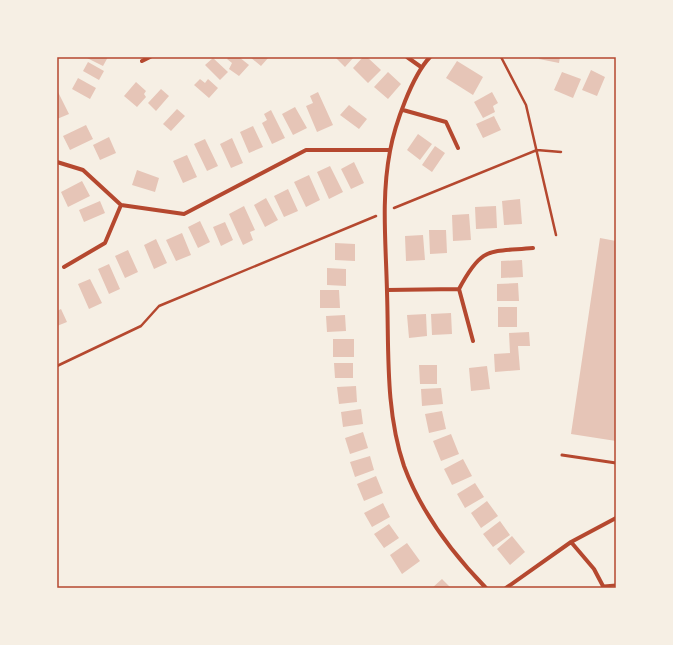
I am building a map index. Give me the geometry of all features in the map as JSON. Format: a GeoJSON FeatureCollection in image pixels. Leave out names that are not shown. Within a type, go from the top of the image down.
{"type":"FeatureCollection","features":[{"type":"Feature","properties":{"kind":"street"},"geometry":{"type":"LineString","coordinates":[[142,61],[150,57]]}},
{"type":"Feature","properties":{"kind":"street"},"geometry":{"type":"LineString","coordinates":[[407,57],[421,67]]}},
{"type":"Feature","properties":{"kind":"street"},"geometry":{"type":"LineString","coordinates":[[430,57],[421,67],[403,110],[390,150],[384,213],[390,412],[404,465],[425,512],[472,573],[486,588]]}},
{"type":"Feature","properties":{"kind":"street"},"geometry":{"type":"LineString","coordinates":[[403,110],[446,122],[458,148]]}},
{"type":"Feature","properties":{"kind":"street"},"geometry":{"type":"LineString","coordinates":[[57,162],[83,170],[121,205],[184,214],[306,150],[390,150]]}},
{"type":"Feature","properties":{"kind":"street"},"geometry":{"type":"LineString","coordinates":[[64,267],[105,243],[121,205]]}},
{"type":"Feature","properties":{"kind":"street"},"geometry":{"type":"LineString","coordinates":[[473,341],[459,289],[470,268],[481,257],[491,252],[533,248]]}},
{"type":"Feature","properties":{"kind":"street"},"geometry":{"type":"LineString","coordinates":[[387,290],[459,289]]}},
{"type":"Feature","properties":{"kind":"street"},"geometry":{"type":"LineString","coordinates":[[506,588],[572,542],[616,518]]}},
{"type":"Feature","properties":{"kind":"street"},"geometry":{"type":"LineString","coordinates":[[572,542],[594,569],[604,587]]}},
{"type":"Feature","properties":{"kind":"lane"},"geometry":{"type":"LineString","coordinates":[[562,455],[616,463]]}},
{"type":"Feature","properties":{"kind":"lane"},"geometry":{"type":"LineString","coordinates":[[604,587],[616,585]]}},
{"type":"Feature","properties":{"kind":"path"},"geometry":{"type":"LineString","coordinates":[[501,57],[526,105],[556,235]]}},
{"type":"Feature","properties":{"kind":"path"},"geometry":{"type":"LineString","coordinates":[[57,366],[141,326],[159,306],[537,150],[561,152]]}},
{"type":"Feature","properties":{"kind":"building"},"geometry":{"type":"Polygon","coordinates":[[[85,57],[108,57],[103,66],[85,57]]]}},
{"type":"Feature","properties":{"kind":"building"},"geometry":{"type":"Polygon","coordinates":[[[229,57],[239,57],[249,65],[239,76],[229,69],[232,63],[227,59],[229,57]]]}},
{"type":"Feature","properties":{"kind":"building"},"geometry":{"type":"Polygon","coordinates":[[[250,57],[269,57],[261,66],[250,57]]]}},
{"type":"Feature","properties":{"kind":"building"},"geometry":{"type":"Polygon","coordinates":[[[335,57],[354,57],[345,67],[335,57]]]}},
{"type":"Feature","properties":{"kind":"building"},"geometry":{"type":"Polygon","coordinates":[[[363,57],[367,57],[381,70],[368,83],[353,68],[363,57]]]}},
{"type":"Feature","properties":{"kind":"building"},"geometry":{"type":"Polygon","coordinates":[[[540,57],[560,57],[559,63],[539,59],[540,57]]]}},
{"type":"Feature","properties":{"kind":"building"},"geometry":{"type":"Polygon","coordinates":[[[213,58],[228,72],[220,80],[205,65],[213,58]]]}},
{"type":"Feature","properties":{"kind":"building"},"geometry":{"type":"Polygon","coordinates":[[[457,61],[483,77],[473,95],[446,78],[457,61]]]}},
{"type":"Feature","properties":{"kind":"building"},"geometry":{"type":"Polygon","coordinates":[[[88,62],[104,71],[99,80],[83,71],[88,62]]]}},
{"type":"Feature","properties":{"kind":"building"},"geometry":{"type":"Polygon","coordinates":[[[591,70],[605,77],[597,96],[582,90],[591,70]]]}},
{"type":"Feature","properties":{"kind":"building"},"geometry":{"type":"Polygon","coordinates":[[[388,72],[401,84],[388,99],[374,87],[388,72]]]}},
{"type":"Feature","properties":{"kind":"building"},"geometry":{"type":"Polygon","coordinates":[[[562,72],[581,79],[573,98],[554,90],[562,72]]]}},
{"type":"Feature","properties":{"kind":"building"},"geometry":{"type":"Polygon","coordinates":[[[78,78],[96,88],[90,99],[72,89],[78,78]]]}},
{"type":"Feature","properties":{"kind":"building"},"geometry":{"type":"Polygon","coordinates":[[[200,79],[205,83],[208,79],[218,88],[209,98],[194,85],[200,79]]]}},
{"type":"Feature","properties":{"kind":"building"},"geometry":{"type":"Polygon","coordinates":[[[136,82],[146,91],[144,94],[146,97],[137,107],[124,96],[136,82]]]}},
{"type":"Feature","properties":{"kind":"building"},"geometry":{"type":"Polygon","coordinates":[[[161,89],[169,96],[156,111],[148,103],[161,89]]]}},
{"type":"Feature","properties":{"kind":"building"},"geometry":{"type":"Polygon","coordinates":[[[57,90],[69,114],[57,119],[57,90]]]}},
{"type":"Feature","properties":{"kind":"building"},"geometry":{"type":"Polygon","coordinates":[[[318,92],[333,125],[317,132],[306,106],[313,103],[310,96],[318,92]]]}},
{"type":"Feature","properties":{"kind":"building"},"geometry":{"type":"Polygon","coordinates":[[[492,92],[498,103],[493,106],[495,112],[483,118],[474,102],[492,92]]]}},
{"type":"Feature","properties":{"kind":"building"},"geometry":{"type":"Polygon","coordinates":[[[349,105],[367,119],[359,129],[340,115],[349,105]]]}},
{"type":"Feature","properties":{"kind":"building"},"geometry":{"type":"Polygon","coordinates":[[[295,107],[307,128],[293,135],[282,114],[295,107]]]}},
{"type":"Feature","properties":{"kind":"building"},"geometry":{"type":"Polygon","coordinates":[[[177,109],[185,116],[171,131],[163,124],[177,109]]]}},
{"type":"Feature","properties":{"kind":"building"},"geometry":{"type":"Polygon","coordinates":[[[271,110],[285,138],[272,144],[262,123],[267,120],[264,114],[271,110]]]}},
{"type":"Feature","properties":{"kind":"building"},"geometry":{"type":"Polygon","coordinates":[[[494,116],[501,130],[483,138],[476,124],[494,116]]]}},
{"type":"Feature","properties":{"kind":"building"},"geometry":{"type":"Polygon","coordinates":[[[86,125],[93,139],[70,150],[63,136],[86,125]]]}},
{"type":"Feature","properties":{"kind":"building"},"geometry":{"type":"Polygon","coordinates":[[[253,126],[263,147],[249,153],[240,132],[253,126]]]}},
{"type":"Feature","properties":{"kind":"building"},"geometry":{"type":"Polygon","coordinates":[[[418,134],[432,144],[420,160],[407,150],[418,134]]]}},
{"type":"Feature","properties":{"kind":"building"},"geometry":{"type":"Polygon","coordinates":[[[109,137],[116,153],[100,160],[93,145],[109,137]]]}},
{"type":"Feature","properties":{"kind":"building"},"geometry":{"type":"Polygon","coordinates":[[[232,138],[243,163],[231,168],[220,144],[232,138]]]}},
{"type":"Feature","properties":{"kind":"building"},"geometry":{"type":"Polygon","coordinates":[[[205,139],[218,166],[207,171],[194,144],[205,139]]]}},
{"type":"Feature","properties":{"kind":"building"},"geometry":{"type":"Polygon","coordinates":[[[435,146],[445,153],[432,172],[422,165],[435,146]]]}},
{"type":"Feature","properties":{"kind":"building"},"geometry":{"type":"Polygon","coordinates":[[[187,155],[197,177],[183,183],[173,161],[187,155]]]}},
{"type":"Feature","properties":{"kind":"building"},"geometry":{"type":"Polygon","coordinates":[[[354,162],[364,183],[351,189],[341,169],[354,162]]]}},
{"type":"Feature","properties":{"kind":"building"},"geometry":{"type":"Polygon","coordinates":[[[330,166],[343,192],[329,199],[317,172],[330,166]]]}},
{"type":"Feature","properties":{"kind":"building"},"geometry":{"type":"Polygon","coordinates":[[[137,170],[159,178],[155,192],[132,185],[137,170]]]}},
{"type":"Feature","properties":{"kind":"building"},"geometry":{"type":"Polygon","coordinates":[[[309,175],[320,200],[306,207],[294,182],[309,175]]]}},
{"type":"Feature","properties":{"kind":"building"},"geometry":{"type":"Polygon","coordinates":[[[82,181],[90,196],[68,207],[61,192],[82,181]]]}},
{"type":"Feature","properties":{"kind":"building"},"geometry":{"type":"Polygon","coordinates":[[[288,189],[298,211],[284,217],[274,196],[288,189]]]}},
{"type":"Feature","properties":{"kind":"building"},"geometry":{"type":"Polygon","coordinates":[[[266,198],[278,220],[265,227],[254,205],[266,198]]]}},
{"type":"Feature","properties":{"kind":"building"},"geometry":{"type":"Polygon","coordinates":[[[520,199],[522,224],[504,225],[502,201],[520,199]]]}},
{"type":"Feature","properties":{"kind":"building"},"geometry":{"type":"Polygon","coordinates":[[[100,201],[105,213],[84,222],[79,210],[100,201]]]}},
{"type":"Feature","properties":{"kind":"building"},"geometry":{"type":"Polygon","coordinates":[[[244,206],[255,230],[250,232],[253,240],[243,245],[229,214],[244,206]]]}},
{"type":"Feature","properties":{"kind":"building"},"geometry":{"type":"Polygon","coordinates":[[[496,206],[497,228],[476,229],[475,207],[496,206]]]}},
{"type":"Feature","properties":{"kind":"building"},"geometry":{"type":"Polygon","coordinates":[[[469,214],[471,240],[453,241],[452,215],[469,214]]]}},
{"type":"Feature","properties":{"kind":"building"},"geometry":{"type":"Polygon","coordinates":[[[200,221],[210,242],[198,248],[188,227],[200,221]]]}},
{"type":"Feature","properties":{"kind":"building"},"geometry":{"type":"Polygon","coordinates":[[[225,222],[233,240],[221,246],[213,227],[225,222]]]}},
{"type":"Feature","properties":{"kind":"building"},"geometry":{"type":"Polygon","coordinates":[[[429,230],[446,230],[447,253],[430,254],[429,230]]]}},
{"type":"Feature","properties":{"kind":"building"},"geometry":{"type":"Polygon","coordinates":[[[182,233],[191,255],[176,261],[166,240],[182,233]]]}},
{"type":"Feature","properties":{"kind":"building"},"geometry":{"type":"Polygon","coordinates":[[[423,235],[425,260],[406,261],[405,236],[423,235]]]}},
{"type":"Feature","properties":{"kind":"building"},"geometry":{"type":"Polygon","coordinates":[[[600,238],[616,241],[616,441],[571,434],[600,238]]]}},
{"type":"Feature","properties":{"kind":"building"},"geometry":{"type":"Polygon","coordinates":[[[156,239],[167,263],[154,269],[144,245],[156,239]]]}},
{"type":"Feature","properties":{"kind":"building"},"geometry":{"type":"Polygon","coordinates":[[[335,243],[355,244],[355,261],[335,260],[335,243]]]}},
{"type":"Feature","properties":{"kind":"building"},"geometry":{"type":"Polygon","coordinates":[[[128,250],[138,272],[125,278],[115,256],[128,250]]]}},
{"type":"Feature","properties":{"kind":"building"},"geometry":{"type":"Polygon","coordinates":[[[522,260],[523,277],[501,278],[501,261],[522,260]]]}},
{"type":"Feature","properties":{"kind":"building"},"geometry":{"type":"Polygon","coordinates":[[[109,264],[120,289],[109,294],[98,269],[109,264]]]}},
{"type":"Feature","properties":{"kind":"building"},"geometry":{"type":"Polygon","coordinates":[[[327,268],[346,269],[346,286],[327,285],[327,268]]]}},
{"type":"Feature","properties":{"kind":"building"},"geometry":{"type":"Polygon","coordinates":[[[90,279],[102,303],[89,309],[78,284],[90,279]]]}},
{"type":"Feature","properties":{"kind":"building"},"geometry":{"type":"Polygon","coordinates":[[[518,283],[519,301],[497,301],[497,284],[518,283]]]}},
{"type":"Feature","properties":{"kind":"building"},"geometry":{"type":"Polygon","coordinates":[[[320,290],[339,290],[340,308],[320,308],[320,290]]]}},
{"type":"Feature","properties":{"kind":"building"},"geometry":{"type":"Polygon","coordinates":[[[498,307],[517,307],[517,327],[498,327],[498,307]]]}},
{"type":"Feature","properties":{"kind":"building"},"geometry":{"type":"Polygon","coordinates":[[[61,309],[67,322],[57,326],[57,311],[61,309]]]}},
{"type":"Feature","properties":{"kind":"building"},"geometry":{"type":"Polygon","coordinates":[[[451,313],[452,334],[432,335],[431,314],[451,313]]]}},
{"type":"Feature","properties":{"kind":"building"},"geometry":{"type":"Polygon","coordinates":[[[426,314],[427,336],[409,338],[407,315],[426,314]]]}},
{"type":"Feature","properties":{"kind":"building"},"geometry":{"type":"Polygon","coordinates":[[[345,315],[346,331],[327,332],[326,316],[345,315]]]}},
{"type":"Feature","properties":{"kind":"building"},"geometry":{"type":"Polygon","coordinates":[[[529,332],[530,346],[518,346],[520,370],[495,372],[494,354],[510,353],[509,333],[529,332]]]}},
{"type":"Feature","properties":{"kind":"building"},"geometry":{"type":"Polygon","coordinates":[[[333,339],[354,339],[354,357],[333,357],[333,339]]]}},
{"type":"Feature","properties":{"kind":"building"},"geometry":{"type":"Polygon","coordinates":[[[334,363],[353,363],[353,378],[335,378],[334,363]]]}},
{"type":"Feature","properties":{"kind":"building"},"geometry":{"type":"Polygon","coordinates":[[[419,365],[437,365],[437,384],[420,384],[419,365]]]}},
{"type":"Feature","properties":{"kind":"building"},"geometry":{"type":"Polygon","coordinates":[[[487,366],[490,389],[471,391],[469,368],[487,366]]]}},
{"type":"Feature","properties":{"kind":"building"},"geometry":{"type":"Polygon","coordinates":[[[356,386],[357,402],[339,404],[337,387],[356,386]]]}},
{"type":"Feature","properties":{"kind":"building"},"geometry":{"type":"Polygon","coordinates":[[[441,388],[443,404],[422,406],[421,389],[441,388]]]}},
{"type":"Feature","properties":{"kind":"building"},"geometry":{"type":"Polygon","coordinates":[[[361,409],[363,424],[343,427],[341,412],[361,409]]]}},
{"type":"Feature","properties":{"kind":"building"},"geometry":{"type":"Polygon","coordinates":[[[442,411],[446,429],[429,433],[425,414],[442,411]]]}},
{"type":"Feature","properties":{"kind":"building"},"geometry":{"type":"Polygon","coordinates":[[[363,432],[368,448],[350,454],[345,438],[363,432]]]}},
{"type":"Feature","properties":{"kind":"building"},"geometry":{"type":"Polygon","coordinates":[[[451,434],[459,454],[441,461],[433,441],[451,434]]]}},
{"type":"Feature","properties":{"kind":"building"},"geometry":{"type":"Polygon","coordinates":[[[370,456],[374,470],[355,477],[350,462],[370,456]]]}},
{"type":"Feature","properties":{"kind":"building"},"geometry":{"type":"Polygon","coordinates":[[[463,459],[472,476],[452,485],[444,469],[463,459]]]}},
{"type":"Feature","properties":{"kind":"building"},"geometry":{"type":"Polygon","coordinates":[[[376,476],[383,493],[364,501],[357,484],[376,476]]]}},
{"type":"Feature","properties":{"kind":"building"},"geometry":{"type":"Polygon","coordinates":[[[475,483],[484,497],[465,508],[457,494],[475,483]]]}},
{"type":"Feature","properties":{"kind":"building"},"geometry":{"type":"Polygon","coordinates":[[[487,501],[498,516],[481,528],[471,513],[487,501]]]}},
{"type":"Feature","properties":{"kind":"building"},"geometry":{"type":"Polygon","coordinates":[[[383,503],[390,517],[372,527],[364,513],[383,503]]]}},
{"type":"Feature","properties":{"kind":"building"},"geometry":{"type":"Polygon","coordinates":[[[500,521],[510,535],[493,547],[483,534],[500,521]]]}},
{"type":"Feature","properties":{"kind":"building"},"geometry":{"type":"Polygon","coordinates":[[[389,524],[399,538],[384,548],[374,534],[389,524]]]}},
{"type":"Feature","properties":{"kind":"building"},"geometry":{"type":"Polygon","coordinates":[[[512,536],[525,552],[510,565],[497,549],[512,536]]]}},
{"type":"Feature","properties":{"kind":"building"},"geometry":{"type":"Polygon","coordinates":[[[407,543],[420,561],[402,574],[390,555],[407,543]]]}},
{"type":"Feature","properties":{"kind":"building"},"geometry":{"type":"Polygon","coordinates":[[[442,579],[451,588],[432,588],[442,579]]]}}]}
